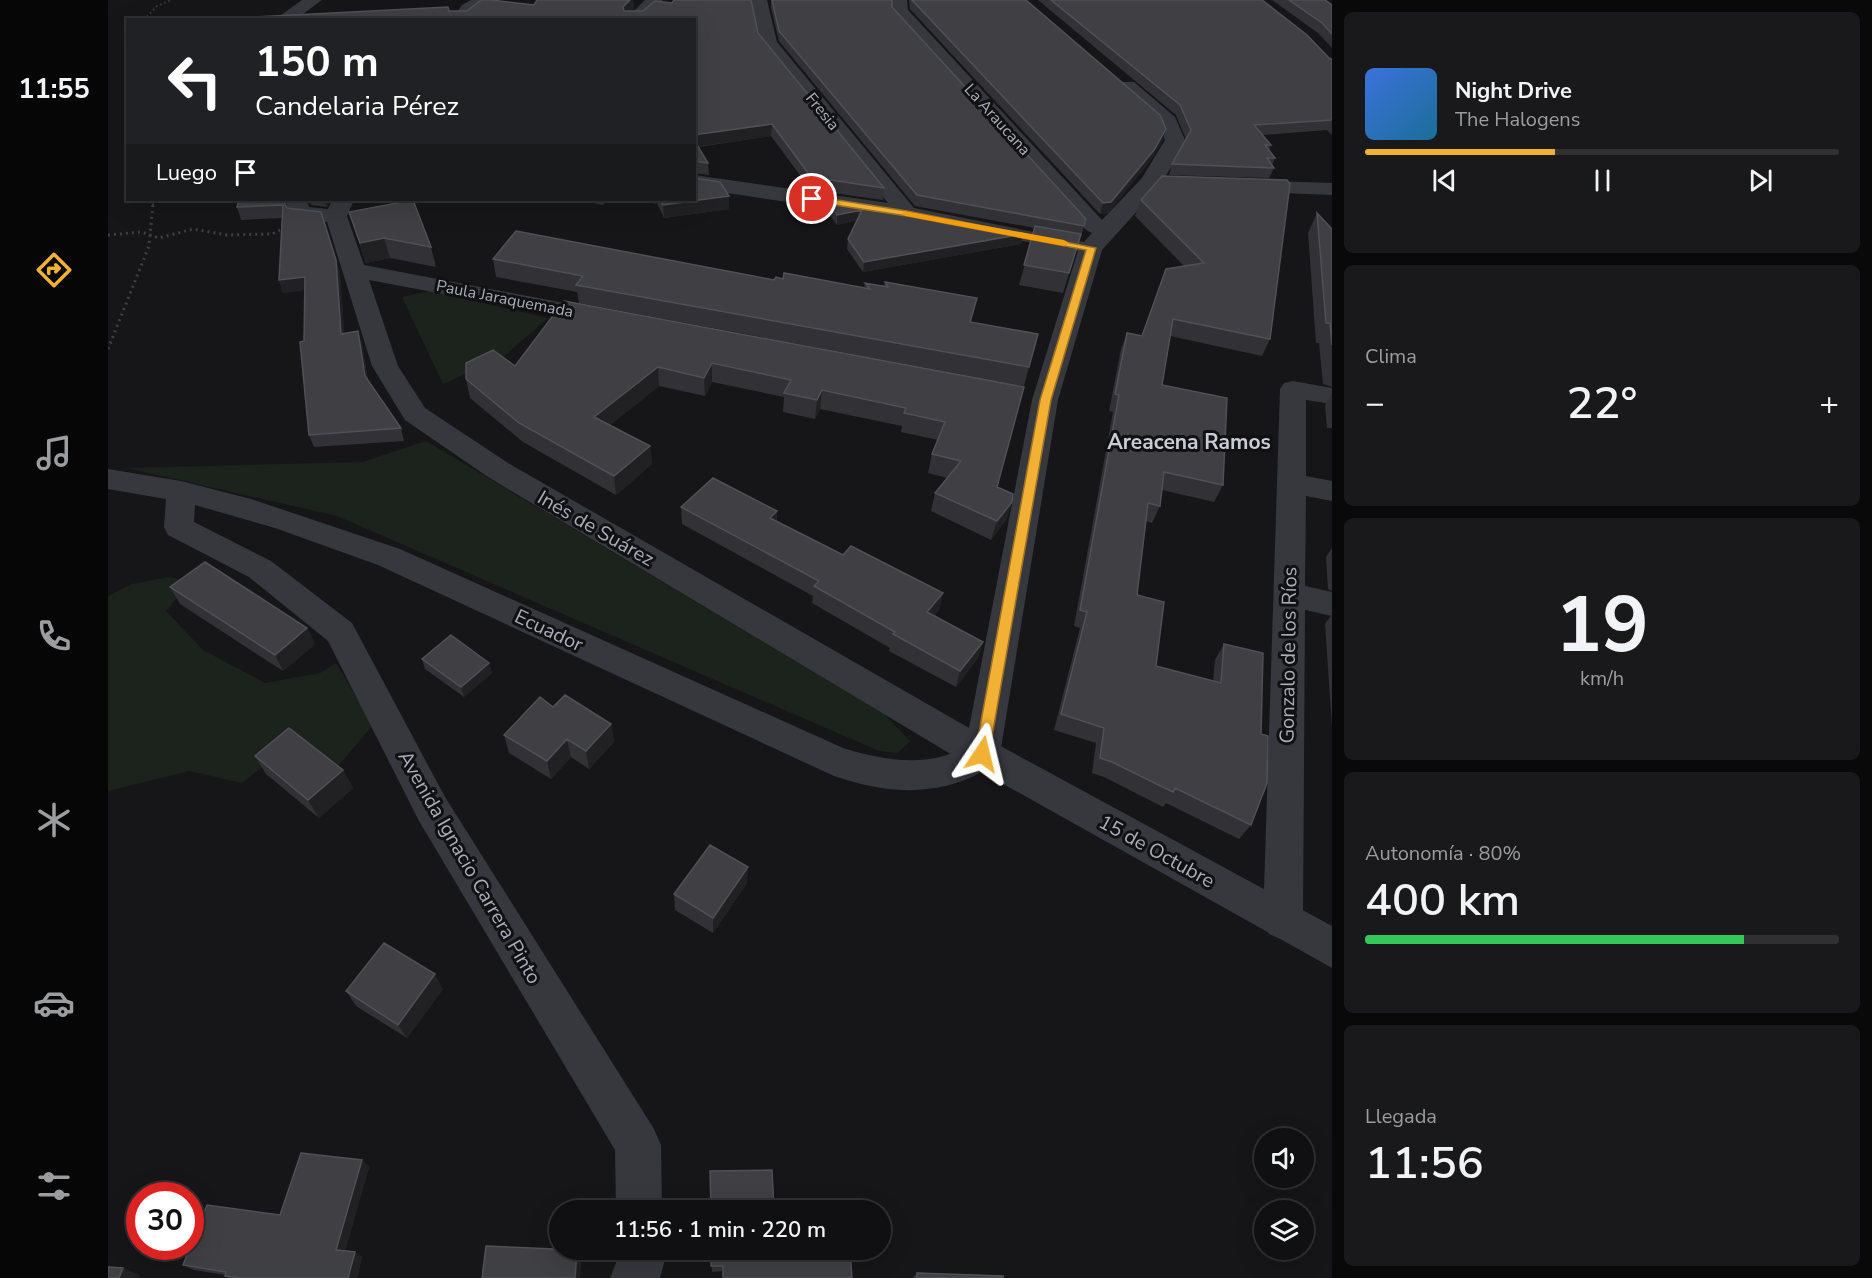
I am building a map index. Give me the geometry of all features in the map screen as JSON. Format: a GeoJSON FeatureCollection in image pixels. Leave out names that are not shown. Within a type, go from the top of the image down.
{"type":"FeatureCollection","features":[{"type":"Feature","properties":{"kind":"street"},"geometry":{"type":"LineString","coordinates":[[285,18],[314,0]]}},
{"type":"Feature","properties":{"kind":"street"},"geometry":{"type":"LineString","coordinates":[[461,18],[468,9],[483,0]]}},
{"type":"Feature","properties":{"kind":"street"},"geometry":{"type":"LineString","coordinates":[[635,18],[655,0]]}},
{"type":"Feature","properties":{"kind":"street","name":"Fresia"},"geometry":{"type":"LineString","coordinates":[[759,0],[768,43],[907,213]]}},
{"type":"Feature","properties":{"kind":"street","name":"La Araucana"},"geometry":{"type":"LineString","coordinates":[[898,0],[899,11],[1094,225],[1099,240]]}},
{"type":"Feature","properties":{"kind":"street"},"geometry":{"type":"LineString","coordinates":[[982,754],[1034,398],[1099,240],[1161,183],[1167,158],[1175,140],[1168,121],[1114,76]]}},
{"type":"Feature","properties":{"kind":"street"},"geometry":{"type":"LineString","coordinates":[[696,181],[1099,240]]}},
{"type":"Feature","properties":{"kind":"street"},"geometry":{"type":"LineString","coordinates":[[1218,185],[1332,189]]}},
{"type":"Feature","properties":{"kind":"street"},"geometry":{"type":"LineString","coordinates":[[296,201],[299,213],[332,211]]}},
{"type":"Feature","properties":{"kind":"street","name":"Inés de Suárez"},"geometry":{"type":"LineString","coordinates":[[332,211],[385,366],[415,414],[498,470],[982,754]]}},
{"type":"Feature","properties":{"kind":"street","name":"Paula Jaraquemada"},"geometry":{"type":"LineString","coordinates":[[354,270],[624,321]]}},
{"type":"Feature","properties":{"kind":"street","name":"Gonzalo de los Ríos"},"geometry":{"type":"LineString","coordinates":[[1283,921],[1293,389],[1332,396]]}},
{"type":"Feature","properties":{"kind":"street","name":"Ecuador"},"geometry":{"type":"LineString","coordinates":[[108,479],[181,491],[274,516],[389,557],[834,761],[854,768],[892,776],[919,777],[944,773],[982,754]]}},
{"type":"Feature","properties":{"kind":"street"},"geometry":{"type":"LineString","coordinates":[[1292,483],[1332,491]]}},
{"type":"Feature","properties":{"kind":"street","name":"Avenida Ignacio Carrera Pinto"},"geometry":{"type":"LineString","coordinates":[[181,491],[179,527],[260,569],[340,632],[432,809],[638,1145],[639,1200]]}},
{"type":"Feature","properties":{"kind":"street"},"geometry":{"type":"LineString","coordinates":[[1289,594],[1332,604]]}},
{"type":"Feature","properties":{"kind":"street","name":"15 de Octubre"},"geometry":{"type":"LineString","coordinates":[[982,754],[1332,948]]}},
{"type":"Feature","properties":{"kind":"street"},"geometry":{"type":"LineString","coordinates":[[635,1278],[640,1260]]}},
{"type":"Feature","properties":{"kind":"path"},"geometry":{"type":"LineString","coordinates":[[146,18],[156,6],[171,0]]}},
{"type":"Feature","properties":{"kind":"path"},"geometry":{"type":"LineString","coordinates":[[108,349],[150,238],[153,201]]}},
{"type":"Feature","properties":{"kind":"path"},"geometry":{"type":"LineString","coordinates":[[108,235],[141,232],[150,238],[167,238],[190,229],[201,229],[219,235],[272,234],[285,227],[297,227],[332,211]]}},
{"type":"Feature","properties":{"kind":"shaded area"},"geometry":{"type":"Polygon","coordinates":[[[430,291],[548,318],[502,358],[443,384],[402,297],[430,291]]]}},
{"type":"Feature","properties":{"kind":"shaded area"},"geometry":{"type":"Polygon","coordinates":[[[426,441],[884,714],[910,741],[898,753],[879,751],[337,516],[127,468],[363,462],[426,441]]]}},
{"type":"Feature","properties":{"kind":"shaded area"},"geometry":{"type":"Polygon","coordinates":[[[169,577],[190,582],[166,611],[203,650],[265,683],[320,673],[336,663],[373,725],[338,766],[299,738],[242,783],[189,771],[108,791],[108,596],[132,584],[169,577]]]}},
{"type":"Feature","properties":{"kind":"building"},"geometry":{"type":"Polygon","coordinates":[[[481,0],[534,5],[537,0],[630,0],[623,7],[624,11],[643,11],[655,1],[672,3],[674,0],[751,0],[758,33],[884,188],[811,177],[772,124],[696,135],[696,18],[233,18],[448,7],[449,11],[467,11],[481,0]]]}},
{"type":"Feature","properties":{"kind":"building"},"geometry":{"type":"Polygon","coordinates":[[[772,0],[892,0],[892,7],[1086,219],[1084,226],[917,195],[779,31],[772,0]]]}},
{"type":"Feature","properties":{"kind":"building"},"geometry":{"type":"Polygon","coordinates":[[[912,0],[1026,0],[1160,115],[1166,129],[1154,150],[1111,202],[1103,203],[912,0]]]}},
{"type":"Feature","properties":{"kind":"building"},"geometry":{"type":"Polygon","coordinates":[[[1051,0],[1262,0],[1307,35],[1332,59],[1332,120],[1254,125],[1271,145],[1265,145],[1275,158],[1267,158],[1274,168],[1172,164],[1191,130],[1180,105],[1051,0]]]}},
{"type":"Feature","properties":{"kind":"building"},"geometry":{"type":"Polygon","coordinates":[[[1289,0],[1325,0],[1332,5],[1332,34],[1322,23],[1289,0]]]}},
{"type":"Feature","properties":{"kind":"building"},"geometry":{"type":"Polygon","coordinates":[[[696,143],[708,163],[696,161],[696,143]]]}},
{"type":"Feature","properties":{"kind":"building"},"geometry":{"type":"Polygon","coordinates":[[[1162,176],[1287,180],[1290,184],[1270,339],[1173,319],[1162,385],[1227,398],[1223,485],[1164,472],[1160,506],[1148,503],[1137,595],[1164,602],[1156,666],[1221,683],[1224,644],[1263,653],[1261,734],[1268,736],[1267,783],[1251,825],[1175,788],[1173,792],[1100,758],[1104,728],[1061,714],[1087,612],[1080,610],[1119,395],[1115,394],[1127,333],[1142,336],[1166,269],[1204,263],[1141,200],[1162,176]]]}},
{"type":"Feature","properties":{"kind":"building"},"geometry":{"type":"Polygon","coordinates":[[[696,178],[720,182],[729,196],[696,200],[696,178]]]}},
{"type":"Feature","properties":{"kind":"building"},"geometry":{"type":"Polygon","coordinates":[[[826,200],[1023,234],[864,262],[848,239],[862,210],[837,215],[826,200]]]}},
{"type":"Feature","properties":{"kind":"building"},"geometry":{"type":"Polygon","coordinates":[[[239,201],[284,201],[287,208],[321,212],[336,260],[341,334],[358,331],[365,376],[401,428],[309,435],[300,342],[304,341],[305,277],[279,280],[283,205],[237,207],[239,201]]]}},
{"type":"Feature","properties":{"kind":"building"},"geometry":{"type":"Polygon","coordinates":[[[413,201],[431,247],[384,238],[360,243],[349,212],[413,201]]]}},
{"type":"Feature","properties":{"kind":"building"},"geometry":{"type":"Polygon","coordinates":[[[661,201],[692,201],[663,205],[661,201]]]}},
{"type":"Feature","properties":{"kind":"building"},"geometry":{"type":"Polygon","coordinates":[[[1317,213],[1332,229],[1332,345],[1330,323],[1326,323],[1317,213]]]}},
{"type":"Feature","properties":{"kind":"building"},"geometry":{"type":"Polygon","coordinates":[[[1035,226],[1081,234],[1069,273],[1024,265],[1035,226]]]}},
{"type":"Feature","properties":{"kind":"building"},"geometry":{"type":"Polygon","coordinates":[[[516,231],[774,280],[776,277],[783,279],[784,273],[870,289],[865,283],[888,287],[885,282],[977,298],[970,322],[1038,334],[1029,367],[576,285],[583,276],[493,259],[516,231]]]}},
{"type":"Feature","properties":{"kind":"building"},"geometry":{"type":"Polygon","coordinates":[[[564,301],[1024,387],[997,487],[1013,494],[1012,502],[997,521],[935,493],[961,461],[932,454],[945,422],[904,413],[906,408],[822,390],[817,400],[784,393],[791,380],[712,363],[704,378],[658,367],[594,417],[650,446],[614,476],[519,423],[466,379],[466,363],[493,350],[515,366],[564,301]]]}},
{"type":"Feature","properties":{"kind":"building"},"geometry":{"type":"Polygon","coordinates":[[[713,478],[777,511],[770,518],[843,555],[851,546],[943,593],[927,612],[983,642],[960,671],[814,586],[819,581],[681,507],[713,478]]]}},
{"type":"Feature","properties":{"kind":"building"},"geometry":{"type":"Polygon","coordinates":[[[205,562],[307,628],[275,655],[170,587],[205,562]]]}},
{"type":"Feature","properties":{"kind":"building"},"geometry":{"type":"Polygon","coordinates":[[[451,635],[489,663],[461,687],[422,659],[451,635]]]}},
{"type":"Feature","properties":{"kind":"building"},"geometry":{"type":"Polygon","coordinates":[[[565,695],[611,724],[586,751],[567,739],[547,761],[504,735],[540,697],[553,707],[565,695]]]}},
{"type":"Feature","properties":{"kind":"building"},"geometry":{"type":"Polygon","coordinates":[[[289,728],[343,770],[308,800],[255,756],[289,728]]]}},
{"type":"Feature","properties":{"kind":"building"},"geometry":{"type":"Polygon","coordinates":[[[710,845],[748,867],[713,918],[674,894],[710,845]]]}},
{"type":"Feature","properties":{"kind":"building"},"geometry":{"type":"Polygon","coordinates":[[[384,943],[435,974],[398,1025],[346,991],[384,943]]]}},
{"type":"Feature","properties":{"kind":"building"},"geometry":{"type":"Polygon","coordinates":[[[301,1153],[362,1160],[336,1250],[355,1252],[348,1278],[240,1278],[225,1276],[226,1272],[183,1265],[185,1260],[204,1260],[204,1212],[207,1205],[280,1215],[301,1153]]]}},
{"type":"Feature","properties":{"kind":"building"},"geometry":{"type":"Polygon","coordinates":[[[772,1170],[774,1200],[711,1200],[710,1171],[772,1170]]]}},
{"type":"Feature","properties":{"kind":"building"},"geometry":{"type":"Polygon","coordinates":[[[486,1246],[549,1249],[549,1260],[576,1260],[575,1278],[482,1278],[486,1246]]]}},
{"type":"Feature","properties":{"kind":"building"},"geometry":{"type":"Polygon","coordinates":[[[711,1260],[851,1260],[852,1278],[723,1278],[723,1266],[711,1266],[711,1260]]]}},
{"type":"Feature","properties":{"kind":"building"},"geometry":{"type":"Polygon","coordinates":[[[108,1267],[123,1268],[119,1278],[108,1278],[108,1267]]]}},
{"type":"Feature","properties":{"kind":"building"},"geometry":{"type":"Polygon","coordinates":[[[917,1273],[1003,1276],[1003,1278],[917,1278],[917,1273]]]}},
{"type":"Feature","properties":{"kind":"slow traffic"},"geometry":{"type":"LineString","coordinates":[[906,213],[1064,243]]}},
{"type":"Feature","properties":{"kind":"district","name":"Areacena Ramos"},"geometry":{"type":"Point","coordinates":[1189,442]}},
{"type":"Feature","properties":{"kind":"route"},"geometry":{"type":"LineString","coordinates":[[812,199],[907,213],[1091,248],[1045,400],[982,754]]}}]}
